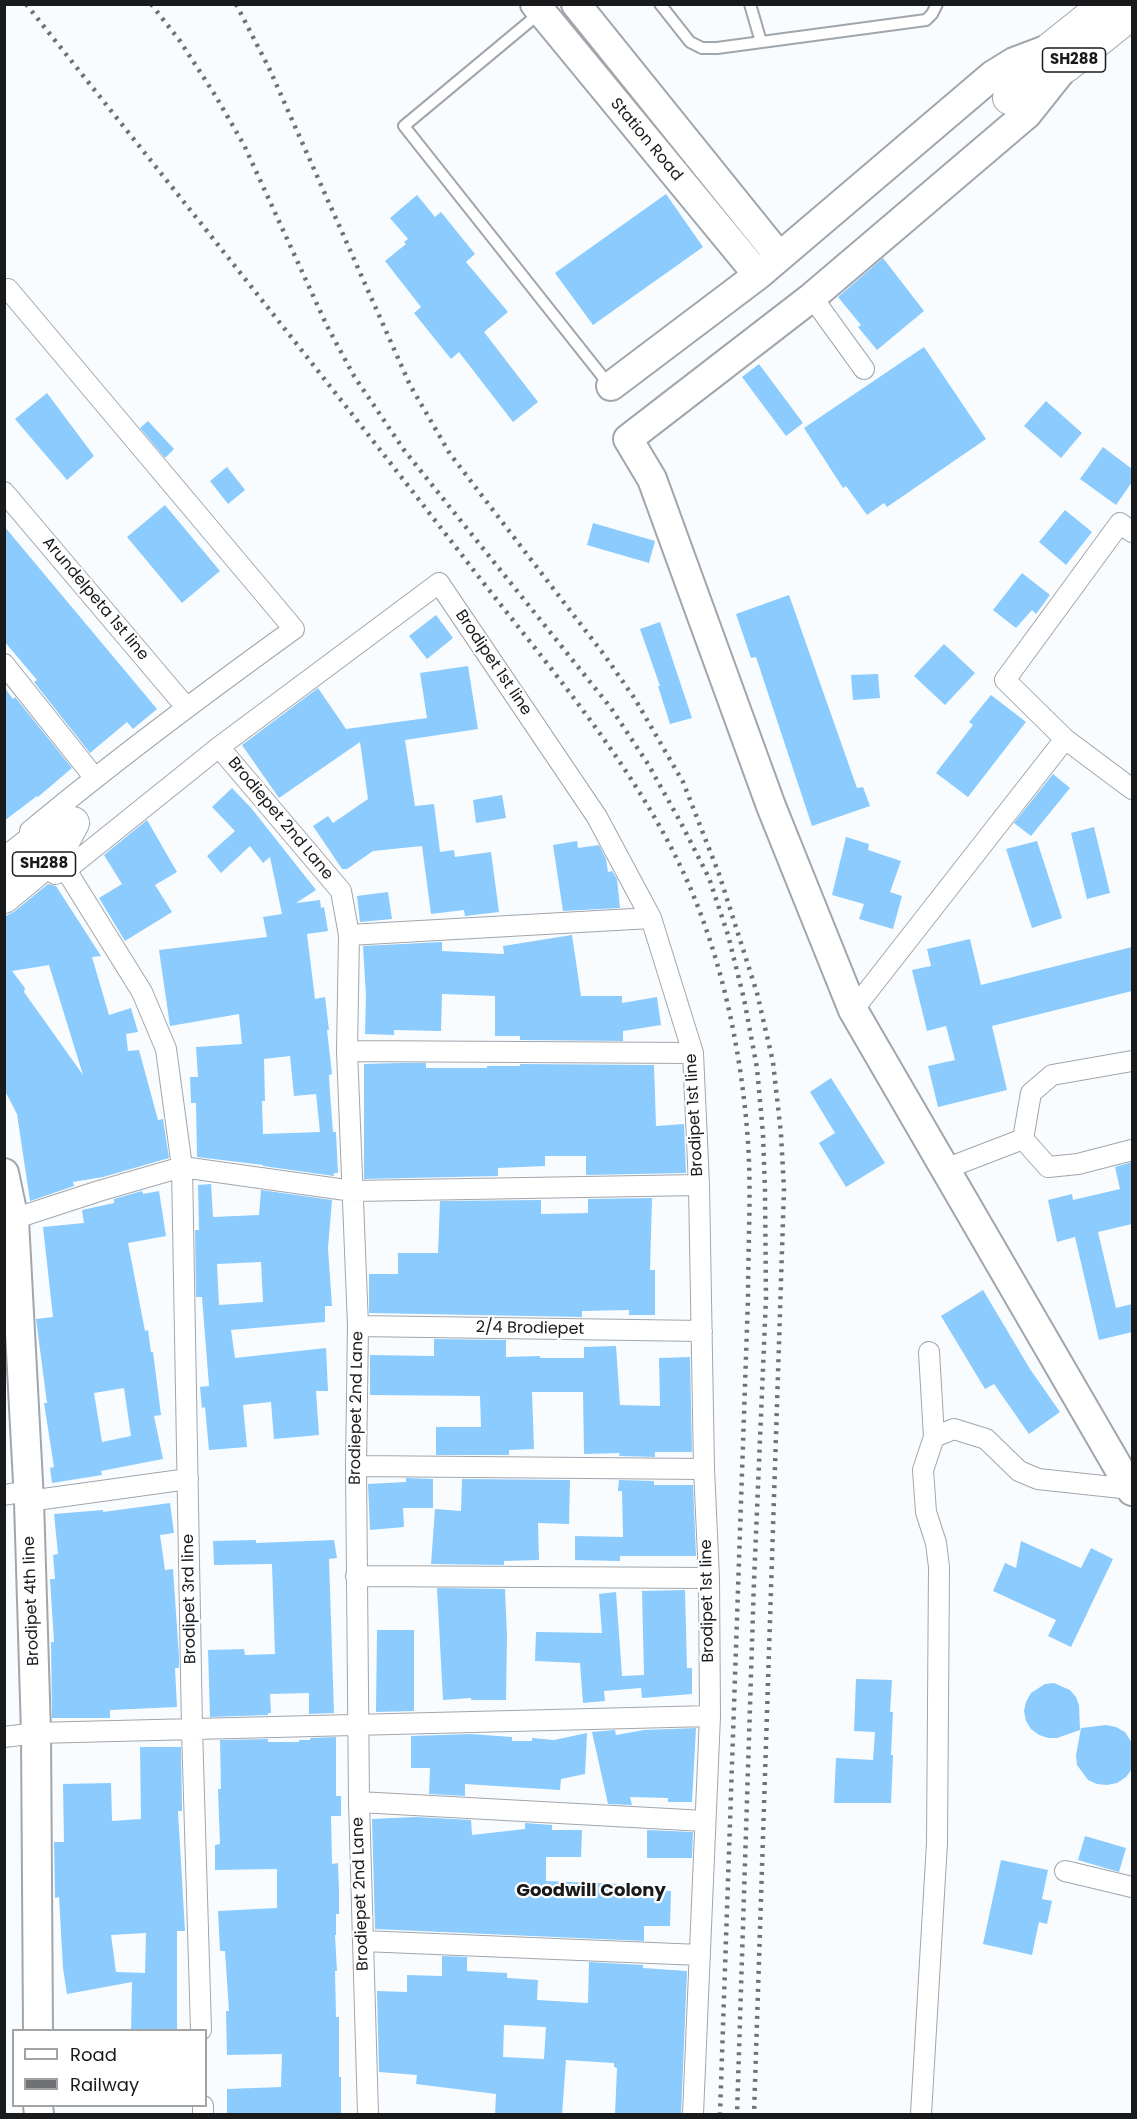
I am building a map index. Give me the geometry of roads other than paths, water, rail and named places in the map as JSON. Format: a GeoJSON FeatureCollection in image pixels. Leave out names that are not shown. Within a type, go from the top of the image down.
{"type":"FeatureCollection","features":[{"type":"Feature","properties":{"kind":"main road","name":"SH288"},"geometry":{"type":"LineString","coordinates":[[1058,57],[1106,4]]}},
{"type":"Feature","properties":{"kind":"main road","name":"SH288"},"geometry":{"type":"LineString","coordinates":[[1058,57],[1132,13]]}},
{"type":"Feature","properties":{"kind":"main road","name":"SH288"},"geometry":{"type":"LineString","coordinates":[[7,884],[57,853],[74,823]]}},
{"type":"Feature","properties":{"kind":"street"},"geometry":{"type":"LineString","coordinates":[[576,4],[779,256]]}},
{"type":"Feature","properties":{"kind":"street","name":"Station Road"},"geometry":{"type":"LineString","coordinates":[[538,8],[758,275]]}},
{"type":"Feature","properties":{"kind":"street"},"geometry":{"type":"LineString","coordinates":[[610,386],[758,275],[993,75],[1014,62],[1058,57]]}},
{"type":"Feature","properties":{"kind":"street"},"geometry":{"type":"LineString","coordinates":[[1058,57],[1027,114],[812,297],[628,439],[652,479],[771,806],[854,1010],[1132,1490]]}},
{"type":"Feature","properties":{"kind":"street"},"geometry":{"type":"LineString","coordinates":[[4,292],[8,289],[294,628],[94,777],[4,852]]}},
{"type":"Feature","properties":{"kind":"street"},"geometry":{"type":"LineString","coordinates":[[812,297],[864,369]]}},
{"type":"Feature","properties":{"kind":"street","name":"Arundelpeta 1st line"},"geometry":{"type":"LineString","coordinates":[[4,492],[186,707]]}},
{"type":"Feature","properties":{"kind":"street"},"geometry":{"type":"LineString","coordinates":[[1132,532],[1120,523],[1005,680],[1065,739],[1132,789]]}},
{"type":"Feature","properties":{"kind":"street","name":"Brodipet 1st line"},"geometry":{"type":"LineString","coordinates":[[7,884],[66,870],[219,747],[439,583],[597,818],[651,918],[693,1053],[699,1185],[704,1469],[709,1578],[710,1716],[693,2115]]}},
{"type":"Feature","properties":{"kind":"street"},"geometry":{"type":"LineString","coordinates":[[4,664],[94,777]]}},
{"type":"Feature","properties":{"kind":"street"},"geometry":{"type":"LineString","coordinates":[[854,1010],[1065,739]]}},
{"type":"Feature","properties":{"kind":"street","name":"Brodiepet 2nd Lane"},"geometry":{"type":"LineString","coordinates":[[219,747],[341,891],[349,935],[347,1051],[358,1326],[356,1466],[358,1802],[368,2115]]}},
{"type":"Feature","properties":{"kind":"street","name":"Brodipet 3rd line"},"geometry":{"type":"LineString","coordinates":[[66,870],[142,992],[166,1049],[182,1167],[192,1729],[201,2029]]}},
{"type":"Feature","properties":{"kind":"street"},"geometry":{"type":"LineString","coordinates":[[349,935],[651,918]]}},
{"type":"Feature","properties":{"kind":"street"},"geometry":{"type":"LineString","coordinates":[[347,1051],[693,1053]]}},
{"type":"Feature","properties":{"kind":"street"},"geometry":{"type":"LineString","coordinates":[[1023,1139],[1031,1093],[1052,1075],[1132,1061]]}},
{"type":"Feature","properties":{"kind":"street"},"geometry":{"type":"LineString","coordinates":[[945,1169],[1023,1139]]}},
{"type":"Feature","properties":{"kind":"street"},"geometry":{"type":"LineString","coordinates":[[1023,1139],[1048,1167],[1078,1164],[1132,1150]]}},
{"type":"Feature","properties":{"kind":"street"},"geometry":{"type":"LineString","coordinates":[[9,1221],[99,1191],[182,1167],[353,1191],[699,1185]]}},
{"type":"Feature","properties":{"kind":"street","name":"Brodipet 4th line"},"geometry":{"type":"LineString","coordinates":[[4,1173],[9,1221],[21,1496],[36,1733],[38,2029]]}},
{"type":"Feature","properties":{"kind":"street","name":"2/4 Brodiepet"},"geometry":{"type":"LineString","coordinates":[[358,1326],[702,1331]]}},
{"type":"Feature","properties":{"kind":"street"},"geometry":{"type":"LineString","coordinates":[[921,2115],[937,1843],[939,1567],[936,1544],[926,1512],[923,1470],[934,1437],[928,1353]]}},
{"type":"Feature","properties":{"kind":"street"},"geometry":{"type":"LineString","coordinates":[[934,1437],[954,1429],[986,1439],[1019,1471],[1038,1479],[1132,1490]]}},
{"type":"Feature","properties":{"kind":"street"},"geometry":{"type":"LineString","coordinates":[[356,1466],[704,1469]]}},
{"type":"Feature","properties":{"kind":"street"},"geometry":{"type":"LineString","coordinates":[[21,1496],[188,1479]]}},
{"type":"Feature","properties":{"kind":"street"},"geometry":{"type":"LineString","coordinates":[[356,1576],[709,1578]]}},
{"type":"Feature","properties":{"kind":"street"},"geometry":{"type":"LineString","coordinates":[[4,1737],[36,1733],[710,1716]]}},
{"type":"Feature","properties":{"kind":"street"},"geometry":{"type":"LineString","coordinates":[[358,1802],[705,1821]]}},
{"type":"Feature","properties":{"kind":"street"},"geometry":{"type":"LineString","coordinates":[[1065,1871],[1132,1887]]}},
{"type":"Feature","properties":{"kind":"street"},"geometry":{"type":"LineString","coordinates":[[363,1941],[700,1955]]}},
{"type":"Feature","properties":{"kind":"lane"},"geometry":{"type":"LineString","coordinates":[[660,4],[690,42],[702,48],[717,48],[926,20],[937,4]]}},
{"type":"Feature","properties":{"kind":"lane"},"geometry":{"type":"LineString","coordinates":[[750,4],[761,42]]}},
{"type":"Feature","properties":{"kind":"lane"},"geometry":{"type":"LineString","coordinates":[[538,8],[404,126],[610,386]]}},
{"type":"Feature","properties":{"kind":"railway"},"geometry":{"type":"LineString","coordinates":[[26,4],[359,422],[589,718],[644,800],[668,842],[689,885],[711,944],[728,1005],[740,1067],[747,1129],[750,1192],[720,2114]]}},
{"type":"Feature","properties":{"kind":"railway"},"geometry":{"type":"LineString","coordinates":[[151,4],[180,41],[244,145],[327,326],[354,376],[404,450],[611,708],[648,764],[681,823],[709,878],[728,935],[744,999],[757,1068],[763,1134],[766,1298],[754,1581],[737,2114]]}},
{"type":"Feature","properties":{"kind":"railway"},"geometry":{"type":"LineString","coordinates":[[236,4],[269,68],[410,385],[450,454],[605,656],[635,699],[683,782],[719,874],[757,993],[773,1062],[784,1189],[754,2114]]}},
{"type":"Feature","properties":{"kind":"district","name":"Goodwill Colony"},"geometry":{"type":"Point","coordinates":[591,1891]}}]}
